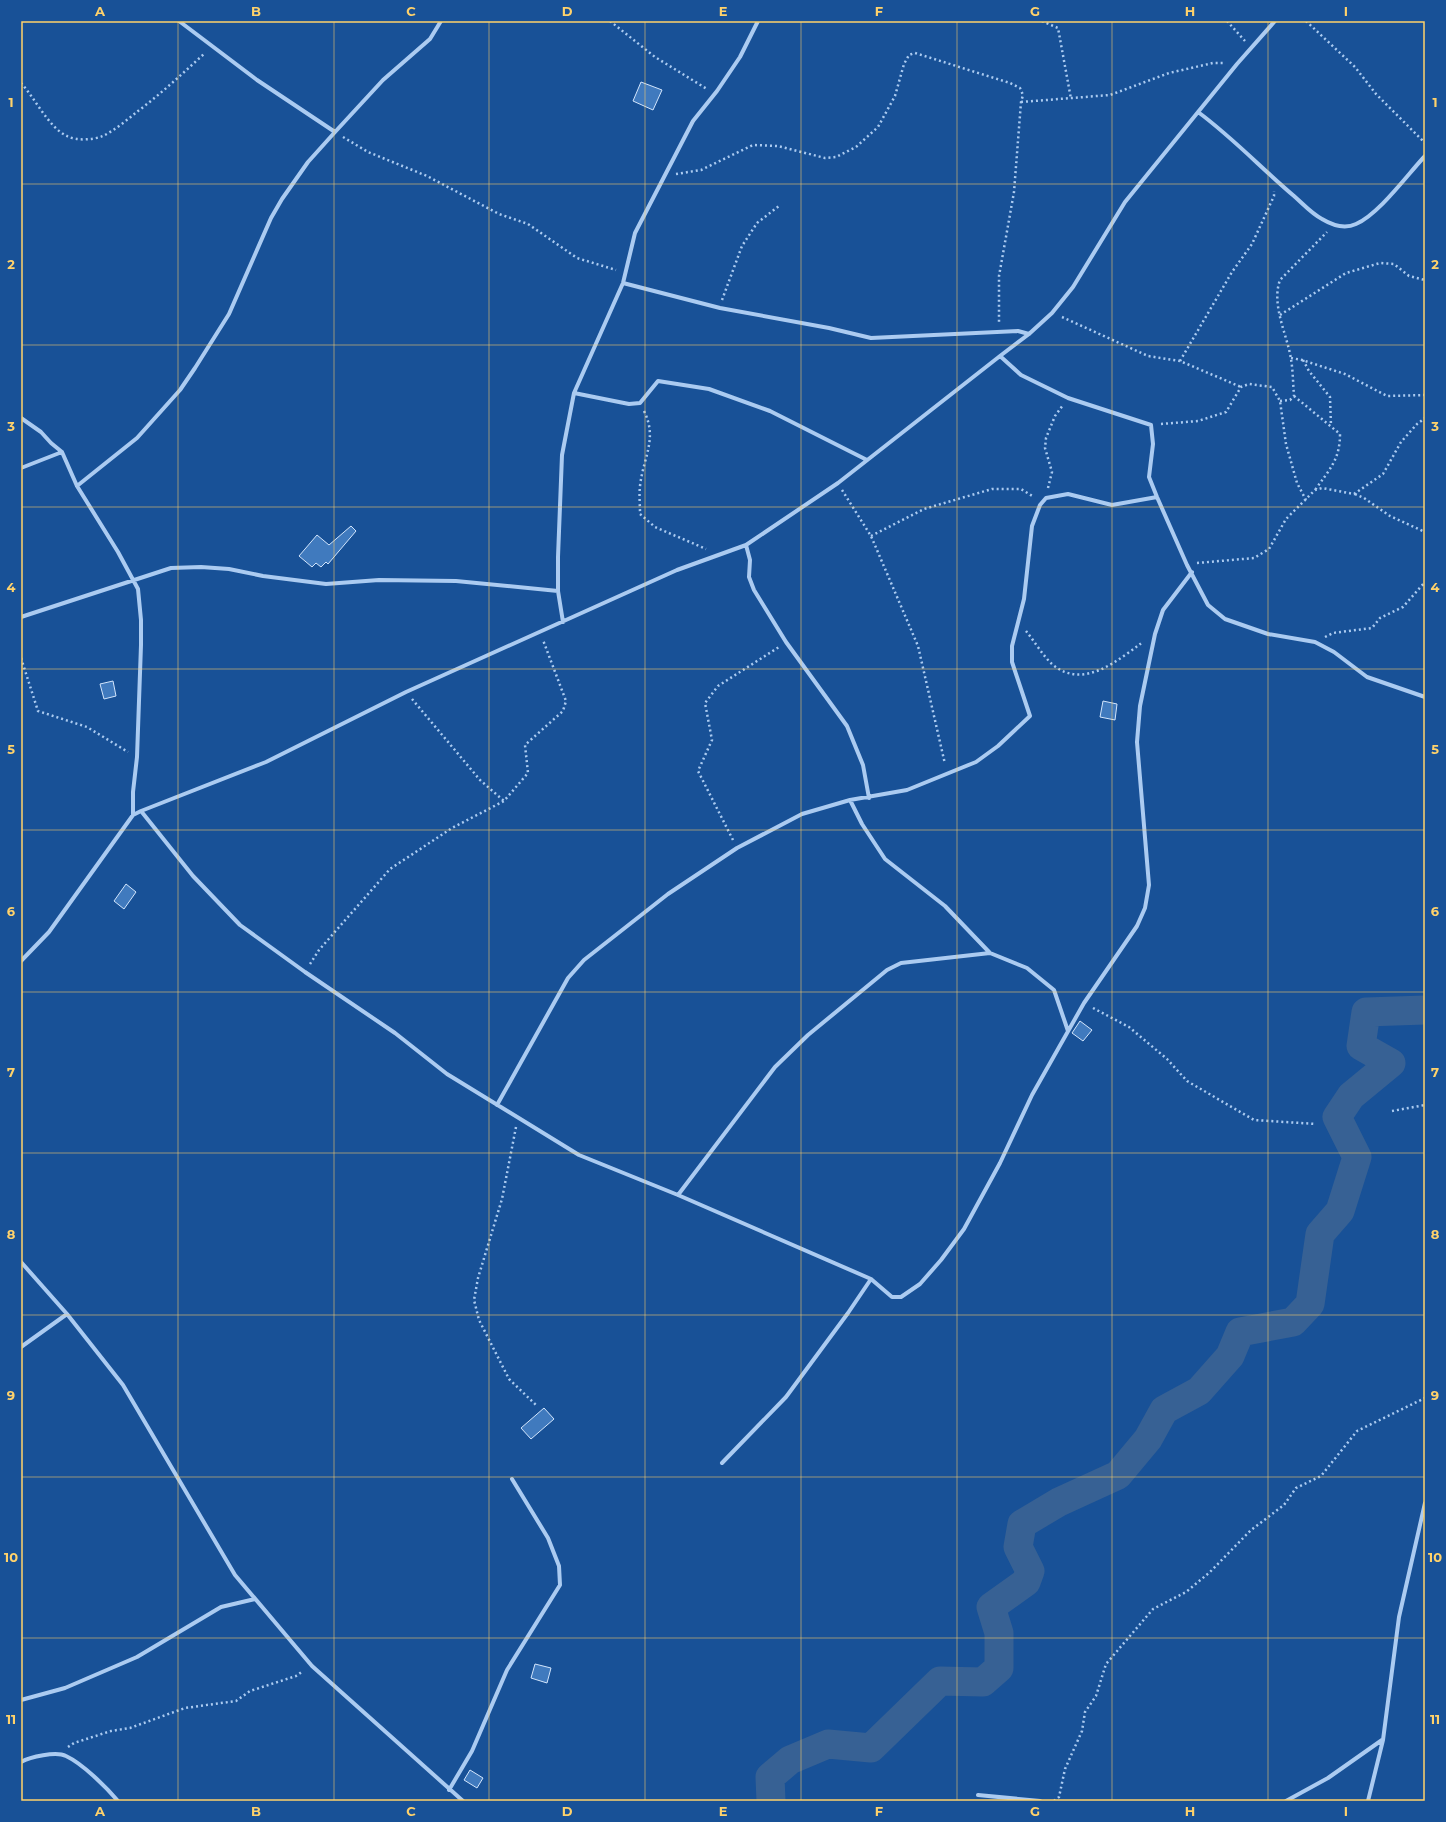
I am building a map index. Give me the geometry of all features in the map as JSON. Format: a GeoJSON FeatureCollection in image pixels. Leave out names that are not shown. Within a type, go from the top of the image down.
{"type":"FeatureCollection","features":[{"type":"Feature","properties":{"kind":"street"},"geometry":{"type":"LineString","coordinates":[[178,21],[211,47],[335,132]]}},
{"type":"Feature","properties":{"kind":"street"},"geometry":{"type":"LineString","coordinates":[[77,486],[137,438],[180,390],[196,368],[229,314],[271,218],[282,199],[308,162],[383,80],[430,39],[440,21]]}},
{"type":"Feature","properties":{"kind":"street"},"geometry":{"type":"LineString","coordinates":[[563,622],[558,591],[562,455],[574,393],[623,283],[624,272],[635,233],[692,121],[717,91],[740,57],[758,21]]}},
{"type":"Feature","properties":{"kind":"street"},"geometry":{"type":"LineString","coordinates":[[21,961],[49,932],[133,815],[266,762],[406,692],[677,570],[746,545],[838,482],[1029,334],[1052,313],[1073,287],[1125,202],[1251,47],[1275,21]]}},
{"type":"Feature","properties":{"kind":"street"},"geometry":{"type":"LineString","coordinates":[[1198,112],[1220,128],[1276,181],[1321,219],[1334,225],[1346,227],[1357,224],[1375,212],[1425,156]]}},
{"type":"Feature","properties":{"kind":"street"},"geometry":{"type":"LineString","coordinates":[[623,283],[720,308],[828,328],[871,338],[1018,331],[1029,334]]}},
{"type":"Feature","properties":{"kind":"street"},"geometry":{"type":"LineString","coordinates":[[1000,356],[1021,375],[1068,398],[1151,425],[1153,444],[1149,477],[1157,498],[1187,565],[1208,604],[1225,619],[1268,634],[1315,642],[1334,652],[1367,677],[1425,697]]}},
{"type":"Feature","properties":{"kind":"street"},"geometry":{"type":"LineString","coordinates":[[574,393],[628,404],[640,403],[658,381],[709,389],[770,411],[866,460]]}},
{"type":"Feature","properties":{"kind":"street"},"geometry":{"type":"LineString","coordinates":[[21,418],[41,432],[62,452],[77,486],[138,589],[141,620],[137,757],[133,792],[133,815]]}},
{"type":"Feature","properties":{"kind":"street"},"geometry":{"type":"LineString","coordinates":[[21,468],[62,452]]}},
{"type":"Feature","properties":{"kind":"street"},"geometry":{"type":"LineString","coordinates":[[497,1105],[568,978],[584,960],[668,894],[737,848],[802,814],[850,800],[869,798],[907,790],[976,762],[998,746],[1030,716],[1012,662],[1012,646],[1024,599],[1032,526],[1040,505],[1046,498],[1068,494],[1112,505],[1157,498]]}},
{"type":"Feature","properties":{"kind":"street"},"geometry":{"type":"LineString","coordinates":[[746,545],[750,560],[749,577],[754,590],[786,642],[847,726],[863,765],[869,798]]}},
{"type":"Feature","properties":{"kind":"street"},"geometry":{"type":"LineString","coordinates":[[21,617],[171,568],[201,566],[229,568],[263,576],[326,584],[379,580],[456,582],[558,591]]}},
{"type":"Feature","properties":{"kind":"street"},"geometry":{"type":"LineString","coordinates":[[141,811],[193,876],[240,925],[305,972],[395,1033],[448,1074],[579,1155],[678,1195],[871,1280],[892,1297],[901,1297],[920,1284],[941,1260],[964,1228],[1000,1163],[1032,1094],[1084,1003],[1137,926],[1144,908],[1149,885],[1137,742],[1140,706],[1155,634],[1163,610],[1192,572]]}},
{"type":"Feature","properties":{"kind":"street"},"geometry":{"type":"LineString","coordinates":[[850,800],[862,824],[886,859],[945,906],[990,953],[1027,968],[1054,990],[1068,1031]]}},
{"type":"Feature","properties":{"kind":"street"},"geometry":{"type":"LineString","coordinates":[[678,1195],[775,1067],[808,1035],[887,970],[901,963],[990,953]]}},
{"type":"Feature","properties":{"kind":"street"},"geometry":{"type":"LineString","coordinates":[[21,1262],[67,1314],[123,1385],[206,1529],[235,1575],[312,1666],[463,1801]]}},
{"type":"Feature","properties":{"kind":"street"},"geometry":{"type":"LineString","coordinates":[[722,1463],[786,1397],[871,1280]]}},
{"type":"Feature","properties":{"kind":"street"},"geometry":{"type":"LineString","coordinates":[[21,1347],[67,1314]]}},
{"type":"Feature","properties":{"kind":"street"},"geometry":{"type":"LineString","coordinates":[[449,1790],[472,1751],[507,1670],[560,1585],[559,1566],[548,1538],[512,1479]]}},
{"type":"Feature","properties":{"kind":"street"},"geometry":{"type":"LineString","coordinates":[[1368,1801],[1383,1740],[1400,1617],[1425,1503]]}},
{"type":"Feature","properties":{"kind":"street"},"geometry":{"type":"LineString","coordinates":[[21,1700],[65,1688],[130,1660],[221,1607],[255,1599]]}},
{"type":"Feature","properties":{"kind":"street"},"geometry":{"type":"LineString","coordinates":[[1286,1801],[1328,1778],[1383,1740]]}},
{"type":"Feature","properties":{"kind":"street"},"geometry":{"type":"LineString","coordinates":[[21,1757],[28,1758],[56,1755],[65,1756],[94,1777],[118,1801]]}},
{"type":"Feature","properties":{"kind":"street"},"geometry":{"type":"LineString","coordinates":[[21,1762],[28,1758]]}},
{"type":"Feature","properties":{"kind":"street"},"geometry":{"type":"LineString","coordinates":[[978,1795],[1040,1801]]}},
{"type":"Feature","properties":{"kind":"path"},"geometry":{"type":"LineString","coordinates":[[610,21],[655,57],[706,89],[717,91]]}},
{"type":"Feature","properties":{"kind":"path"},"geometry":{"type":"LineString","coordinates":[[1042,21],[1058,28],[1071,99]]}},
{"type":"Feature","properties":{"kind":"path"},"geometry":{"type":"LineString","coordinates":[[1227,21],[1251,47]]}},
{"type":"Feature","properties":{"kind":"path"},"geometry":{"type":"LineString","coordinates":[[1306,21],[1355,68],[1376,94],[1425,143]]}},
{"type":"Feature","properties":{"kind":"path"},"geometry":{"type":"LineString","coordinates":[[21,83],[53,127],[67,136],[80,139],[102,136],[126,121],[151,101],[211,47]]}},
{"type":"Feature","properties":{"kind":"path"},"geometry":{"type":"LineString","coordinates":[[664,176],[701,170],[753,145],[778,146],[825,158],[836,157],[856,147],[878,127],[894,96],[904,64],[909,55],[915,53],[1010,83],[1020,88],[1024,96],[1021,102],[1014,192],[999,276],[999,333]]}},
{"type":"Feature","properties":{"kind":"path"},"geometry":{"type":"LineString","coordinates":[[1021,102],[1110,95],[1170,73],[1213,63],[1237,64]]}},
{"type":"Feature","properties":{"kind":"path"},"geometry":{"type":"LineString","coordinates":[[335,132],[368,152],[427,176],[499,214],[528,224],[577,258],[624,272]]}},
{"type":"Feature","properties":{"kind":"path"},"geometry":{"type":"LineString","coordinates":[[1180,361],[1232,272],[1252,244],[1274,196],[1276,181]]}},
{"type":"Feature","properties":{"kind":"path"},"geometry":{"type":"LineString","coordinates":[[720,308],[725,288],[742,246],[758,223],[779,206]]}},
{"type":"Feature","properties":{"kind":"path"},"geometry":{"type":"LineString","coordinates":[[1187,565],[1204,562],[1254,558],[1269,549],[1286,519],[1315,490],[1335,463],[1340,448],[1340,434],[1294,396],[1291,358],[1280,315],[1276,290],[1280,280],[1334,225]]}},
{"type":"Feature","properties":{"kind":"path"},"geometry":{"type":"LineString","coordinates":[[1280,315],[1295,304],[1346,273],[1380,263],[1394,264],[1409,276],[1425,280]]}},
{"type":"Feature","properties":{"kind":"path"},"geometry":{"type":"LineString","coordinates":[[1052,313],[1148,356],[1180,361],[1241,387]]}},
{"type":"Feature","properties":{"kind":"path"},"geometry":{"type":"LineString","coordinates":[[1291,358],[1302,360],[1345,374],[1387,396],[1425,395]]}},
{"type":"Feature","properties":{"kind":"path"},"geometry":{"type":"LineString","coordinates":[[1302,360],[1330,397],[1331,426]]}},
{"type":"Feature","properties":{"kind":"path"},"geometry":{"type":"LineString","coordinates":[[1151,425],[1198,421],[1226,412],[1241,387],[1249,384],[1272,387],[1280,401],[1286,444],[1297,483],[1306,500]]}},
{"type":"Feature","properties":{"kind":"path"},"geometry":{"type":"LineString","coordinates":[[1280,401],[1290,400],[1294,396]]}},
{"type":"Feature","properties":{"kind":"path"},"geometry":{"type":"LineString","coordinates":[[1046,498],[1052,472],[1045,448],[1046,438],[1055,416],[1068,398]]}},
{"type":"Feature","properties":{"kind":"path"},"geometry":{"type":"LineString","coordinates":[[640,403],[648,419],[652,433],[640,486],[640,514],[655,527],[719,555]]}},
{"type":"Feature","properties":{"kind":"path"},"geometry":{"type":"LineString","coordinates":[[1354,494],[1383,474],[1401,442],[1417,424],[1425,418]]}},
{"type":"Feature","properties":{"kind":"path"},"geometry":{"type":"LineString","coordinates":[[838,482],[871,536],[918,646],[947,775]]}},
{"type":"Feature","properties":{"kind":"path"},"geometry":{"type":"LineString","coordinates":[[1315,490],[1322,488],[1354,494],[1364,498],[1390,516],[1425,532]]}},
{"type":"Feature","properties":{"kind":"path"},"geometry":{"type":"LineString","coordinates":[[871,536],[924,509],[992,489],[1021,490],[1038,500],[1040,505]]}},
{"type":"Feature","properties":{"kind":"path"},"geometry":{"type":"LineString","coordinates":[[1315,642],[1333,632],[1372,628],[1380,618],[1403,607],[1425,582]]}},
{"type":"Feature","properties":{"kind":"path"},"geometry":{"type":"LineString","coordinates":[[1018,621],[1053,665],[1081,676],[1100,672],[1155,634]]}},
{"type":"Feature","properties":{"kind":"path"},"geometry":{"type":"LineString","coordinates":[[305,972],[319,950],[390,868],[452,828],[504,801],[528,773],[525,745],[563,711],[566,701],[540,632]]}},
{"type":"Feature","properties":{"kind":"path"},"geometry":{"type":"LineString","coordinates":[[737,848],[698,771],[712,740],[705,703],[718,686],[786,642]]}},
{"type":"Feature","properties":{"kind":"path"},"geometry":{"type":"LineString","coordinates":[[21,658],[38,711],[87,727],[137,757]]}},
{"type":"Feature","properties":{"kind":"path"},"geometry":{"type":"LineString","coordinates":[[406,692],[480,780],[504,801]]}},
{"type":"Feature","properties":{"kind":"path"},"geometry":{"type":"LineString","coordinates":[[1084,1003],[1129,1027],[1167,1059],[1187,1081],[1254,1120],[1316,1124]]}},
{"type":"Feature","properties":{"kind":"path"},"geometry":{"type":"LineString","coordinates":[[1392,1111],[1425,1104]]}},
{"type":"Feature","properties":{"kind":"path"},"geometry":{"type":"LineString","coordinates":[[519,1117],[502,1199],[478,1278],[474,1300],[478,1320],[509,1379],[536,1405]]}},
{"type":"Feature","properties":{"kind":"path"},"geometry":{"type":"LineString","coordinates":[[1054,1801],[1059,1797],[1065,1769],[1082,1731],[1085,1712],[1096,1696],[1106,1664],[1153,1609],[1186,1592],[1210,1572],[1251,1530],[1284,1505],[1296,1488],[1321,1476],[1357,1431],[1425,1398]]}},
{"type":"Feature","properties":{"kind":"path"},"geometry":{"type":"LineString","coordinates":[[56,1755],[74,1743],[111,1731],[130,1728],[185,1708],[236,1701],[250,1691],[296,1676],[312,1666]]}},
{"type":"Feature","properties":{"kind":"building"},"geometry":{"type":"Polygon","coordinates":[[[641,82],[662,90],[653,110],[633,101],[641,82]]]}},
{"type":"Feature","properties":{"kind":"building"},"geometry":{"type":"Polygon","coordinates":[[[351,526],[356,531],[328,564],[326,562],[321,567],[316,563],[312,567],[299,556],[317,535],[329,545],[351,526]]]}},
{"type":"Feature","properties":{"kind":"building"},"geometry":{"type":"Polygon","coordinates":[[[113,681],[116,696],[104,699],[100,684],[113,681]]]}},
{"type":"Feature","properties":{"kind":"building"},"geometry":{"type":"Polygon","coordinates":[[[1103,701],[1117,704],[1115,720],[1100,717],[1103,701]]]}},
{"type":"Feature","properties":{"kind":"building"},"geometry":{"type":"Polygon","coordinates":[[[126,884],[136,892],[124,909],[114,901],[126,884]]]}},
{"type":"Feature","properties":{"kind":"building"},"geometry":{"type":"Polygon","coordinates":[[[1080,1021],[1092,1030],[1083,1041],[1072,1033],[1080,1021]]]}},
{"type":"Feature","properties":{"kind":"building"},"geometry":{"type":"Polygon","coordinates":[[[544,1408],[554,1419],[531,1439],[521,1428],[544,1408]]]}},
{"type":"Feature","properties":{"kind":"building"},"geometry":{"type":"Polygon","coordinates":[[[535,1664],[551,1668],[547,1683],[531,1678],[535,1664]]]}},
{"type":"Feature","properties":{"kind":"building"},"geometry":{"type":"Polygon","coordinates":[[[470,1770],[483,1778],[477,1788],[464,1780],[470,1770]]]}},
{"type":"Feature","properties":{"kind":"waterway"},"geometry":{"type":"LineString","coordinates":[[771,1801],[770,1777],[790,1760],[828,1744],[871,1748],[940,1681],[983,1682],[999,1668],[999,1633],[991,1607],[1026,1582],[1030,1571],[1018,1547],[1022,1524],[1059,1502],[1118,1475],[1148,1439],[1164,1410],[1199,1391],[1230,1356],[1240,1332],[1293,1322],[1310,1304],[1320,1234],[1340,1211],[1357,1157],[1337,1117],[1351,1096],[1391,1063],[1361,1046],[1366,1012],[1425,1010]]}}]}
